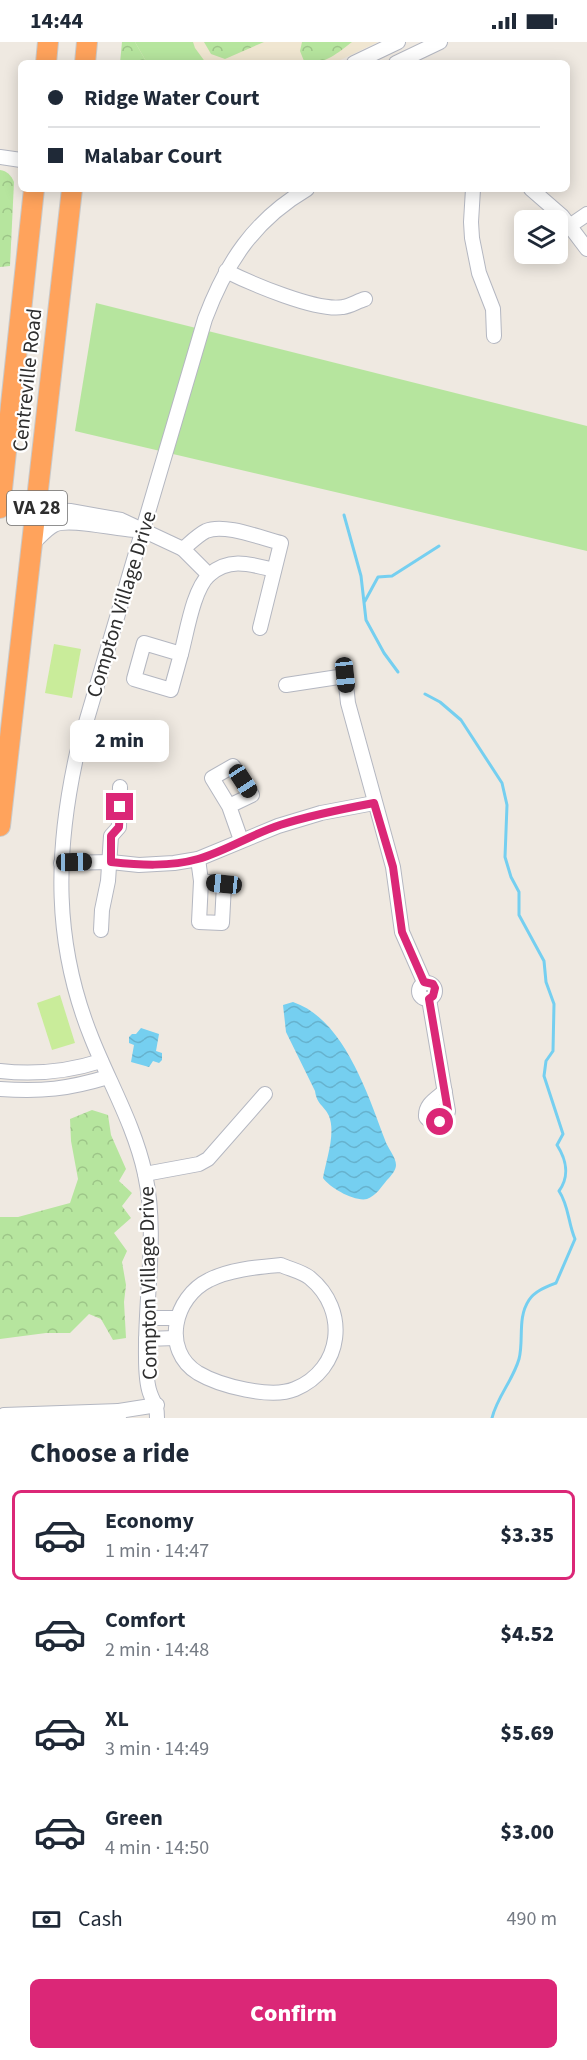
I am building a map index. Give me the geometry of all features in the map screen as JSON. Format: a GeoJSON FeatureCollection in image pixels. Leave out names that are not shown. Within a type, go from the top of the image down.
{"type":"FeatureCollection","features":[{"type":"Feature","properties":{"kind":"highway"},"geometry":{"type":"LineString","coordinates":[[46,60],[48,42]]}},
{"type":"Feature","properties":{"kind":"highway"},"geometry":{"type":"LineString","coordinates":[[85,60],[87,42]]}},
{"type":"Feature","properties":{"kind":"highway","name":"Centreville Road"},"geometry":{"type":"LineString","coordinates":[[0,508],[34,192]]}},
{"type":"Feature","properties":{"kind":"highway","name":"Centreville Road"},"geometry":{"type":"LineString","coordinates":[[0,826],[72,192]]}},
{"type":"Feature","properties":{"kind":"street"},"geometry":{"type":"LineString","coordinates":[[360,60],[398,42]]}},
{"type":"Feature","properties":{"kind":"street"},"geometry":{"type":"LineString","coordinates":[[402,60],[440,42]]}},
{"type":"Feature","properties":{"kind":"street"},"geometry":{"type":"LineString","coordinates":[[0,157],[18,160]]}},
{"type":"Feature","properties":{"kind":"street","name":"Compton Village Drive"},"geometry":{"type":"LineString","coordinates":[[157,1412],[150,1393],[146,1366],[150,1206],[145,1174],[135,1140],[84,1018],[67,953],[61,863],[67,800],[77,753],[205,319],[216,289],[240,249],[256,229],[302,192]]}},
{"type":"Feature","properties":{"kind":"street"},"geometry":{"type":"LineString","coordinates":[[473,192],[472,238],[479,273],[493,309],[494,336]]}},
{"type":"Feature","properties":{"kind":"street"},"geometry":{"type":"LineString","coordinates":[[534,192],[571,225],[587,249]]}},
{"type":"Feature","properties":{"kind":"street"},"geometry":{"type":"LineString","coordinates":[[571,225],[587,214]]}},
{"type":"Feature","properties":{"kind":"street"},"geometry":{"type":"LineString","coordinates":[[226,271],[282,295],[312,303],[342,307],[365,299]]}},
{"type":"Feature","properties":{"kind":"street"},"geometry":{"type":"LineString","coordinates":[[38,499],[47,509],[114,519],[183,549],[209,575]]}},
{"type":"Feature","properties":{"kind":"street"},"geometry":{"type":"LineString","coordinates":[[32,544],[59,523],[71,522],[118,530],[142,531]]}},
{"type":"Feature","properties":{"kind":"street"},"geometry":{"type":"LineString","coordinates":[[183,549],[203,532],[213,529],[225,529],[281,543],[260,628]]}},
{"type":"Feature","properties":{"kind":"street"},"geometry":{"type":"LineString","coordinates":[[181,654],[192,610],[202,584],[209,575],[221,566],[244,562],[274,570]]}},
{"type":"Feature","properties":{"kind":"street"},"geometry":{"type":"LineString","coordinates":[[286,685],[345,675],[348,703],[393,867],[402,932],[424,982],[420,984],[418,993],[424,999],[429,999],[445,1091]]}},
{"type":"Feature","properties":{"kind":"street"},"geometry":{"type":"LineString","coordinates":[[100,930],[111,862],[111,836],[119,827],[120,787]]}},
{"type":"Feature","properties":{"kind":"street"},"geometry":{"type":"LineString","coordinates":[[61,863],[111,862],[139,865],[198,859],[278,826],[321,813],[374,803]]}},
{"type":"Feature","properties":{"kind":"street"},"geometry":{"type":"LineString","coordinates":[[229,806],[241,840]]}},
{"type":"Feature","properties":{"kind":"street"},"geometry":{"type":"LineString","coordinates":[[198,859],[201,881]]}},
{"type":"Feature","properties":{"kind":"street"},"geometry":{"type":"LineString","coordinates":[[0,1071],[50,1073],[101,1061]]}},
{"type":"Feature","properties":{"kind":"street"},"geometry":{"type":"LineString","coordinates":[[0,1089],[50,1091],[108,1077]]}},
{"type":"Feature","properties":{"kind":"street"},"geometry":{"type":"LineString","coordinates":[[145,1174],[199,1164],[208,1159],[265,1094]]}},
{"type":"Feature","properties":{"kind":"street"},"geometry":{"type":"LineString","coordinates":[[281,1265],[308,1276],[326,1294],[336,1322],[335,1343],[329,1360],[314,1379],[293,1390],[270,1393],[207,1378],[191,1368],[182,1355],[176,1338],[177,1318],[182,1304],[192,1292],[210,1279],[249,1268],[281,1265]]}},
{"type":"Feature","properties":{"kind":"street"},"geometry":{"type":"LineString","coordinates":[[147,1318],[177,1318]]}},
{"type":"Feature","properties":{"kind":"street"},"geometry":{"type":"LineString","coordinates":[[146,1339],[176,1338]]}},
{"type":"Feature","properties":{"kind":"street"},"geometry":{"type":"LineString","coordinates":[[4,1418],[4,1415],[119,1415],[157,1412]]}},
{"type":"Feature","properties":{"kind":"shaded area"},"geometry":{"type":"Polygon","coordinates":[[[123,42],[378,42],[340,60],[121,60],[123,42]]]}},
{"type":"Feature","properties":{"kind":"green space"},"geometry":{"type":"Polygon","coordinates":[[[122,42],[135,42],[145,60],[120,60],[122,42]]]}},
{"type":"Feature","properties":{"kind":"green space"},"geometry":{"type":"Polygon","coordinates":[[[135,42],[193,42],[204,60],[145,60],[135,42]]]}},
{"type":"Feature","properties":{"kind":"green space"},"geometry":{"type":"Polygon","coordinates":[[[204,42],[264,42],[225,59],[211,54],[204,42]]]}},
{"type":"Feature","properties":{"kind":"green space"},"geometry":{"type":"Polygon","coordinates":[[[302,42],[352,42],[325,60],[304,60],[300,51],[302,42]]]}},
{"type":"Feature","properties":{"kind":"green space"},"geometry":{"type":"Polygon","coordinates":[[[0,170],[12,177],[14,182],[10,266],[0,267],[0,170]]]}},
{"type":"Feature","properties":{"kind":"green space"},"geometry":{"type":"Polygon","coordinates":[[[96,303],[587,426],[587,551],[75,431],[96,303]]]}},
{"type":"Feature","properties":{"kind":"green space"},"geometry":{"type":"Polygon","coordinates":[[[54,644],[81,649],[72,698],[45,693],[54,644]]]}},
{"type":"Feature","properties":{"kind":"green space"},"geometry":{"type":"Polygon","coordinates":[[[60,995],[75,1043],[52,1050],[37,1003],[60,995]]]}},
{"type":"Feature","properties":{"kind":"green space"},"geometry":{"type":"Polygon","coordinates":[[[92,1110],[108,1115],[111,1135],[126,1169],[119,1181],[132,1193],[122,1206],[131,1218],[114,1233],[127,1251],[122,1262],[126,1285],[124,1302],[126,1338],[113,1340],[101,1319],[89,1314],[70,1333],[46,1333],[0,1339],[0,1217],[18,1217],[70,1203],[78,1179],[71,1141],[70,1119],[92,1110]]]}},
{"type":"Feature","properties":{"kind":"water"},"geometry":{"type":"Polygon","coordinates":[[[293,1002],[311,1011],[340,1041],[362,1081],[386,1143],[395,1159],[396,1165],[393,1173],[370,1198],[356,1198],[343,1193],[323,1178],[331,1139],[331,1123],[327,1112],[317,1099],[286,1032],[283,1005],[293,1002]]]}},
{"type":"Feature","properties":{"kind":"water"},"geometry":{"type":"Polygon","coordinates":[[[141,1028],[159,1034],[156,1051],[162,1053],[162,1060],[159,1063],[153,1061],[149,1067],[131,1062],[134,1045],[129,1043],[129,1037],[141,1028]]]}},
{"type":"Feature","properties":{"kind":"waterway"},"geometry":{"type":"LineString","coordinates":[[344,515],[361,576],[366,620],[384,653],[398,672]]}},
{"type":"Feature","properties":{"kind":"waterway"},"geometry":{"type":"LineString","coordinates":[[365,601],[378,577],[392,576],[439,546]]}},
{"type":"Feature","properties":{"kind":"waterway"},"geometry":{"type":"LineString","coordinates":[[425,694],[440,702],[461,720],[502,783],[507,805],[505,857],[511,877],[519,892],[519,915],[544,961],[546,982],[554,1004],[553,1051],[546,1061],[544,1076],[563,1134],[557,1145],[563,1156],[566,1174],[559,1191],[565,1203],[575,1239],[556,1283],[534,1294],[525,1307],[519,1359],[492,1418]]}},
{"type":"Feature","properties":{"kind":"route"},"geometry":{"type":"LineString","coordinates":[[120,807],[119,827],[111,836],[111,862],[139,865],[198,859],[278,826],[321,813],[374,803],[393,867],[402,932],[424,982],[433,984],[435,988],[435,993],[429,999],[448,1111],[446,1118],[440,1122]]}}]}
